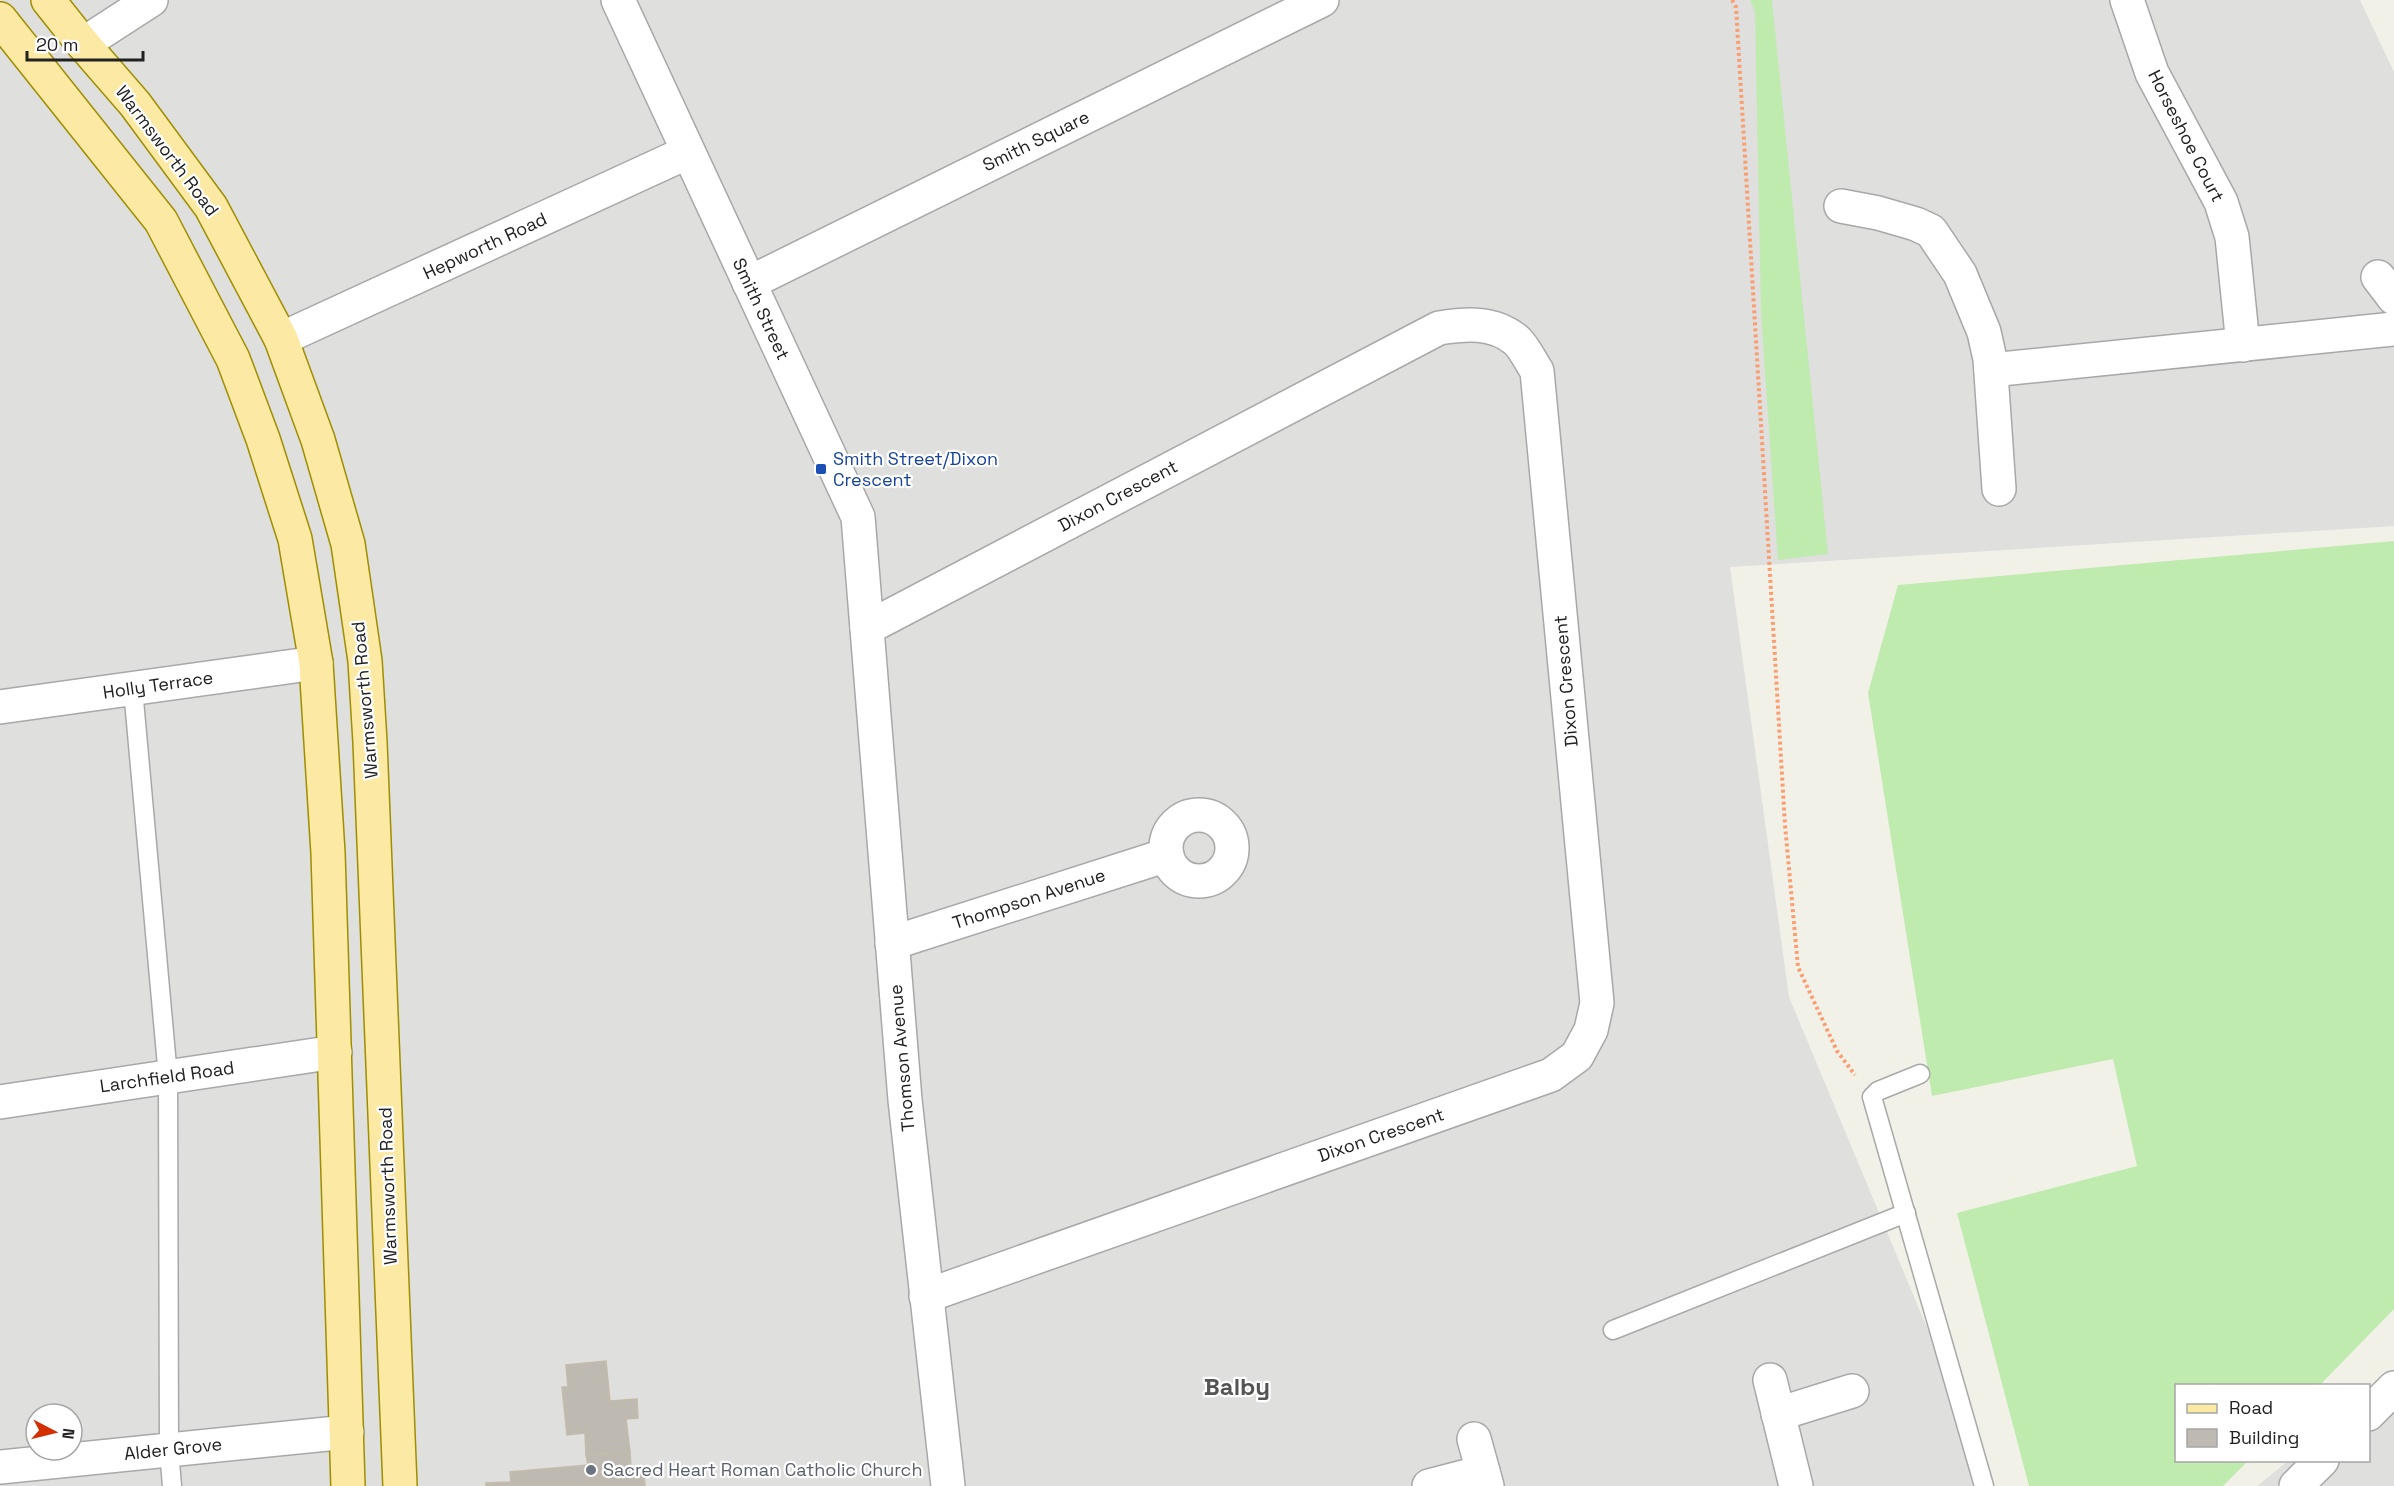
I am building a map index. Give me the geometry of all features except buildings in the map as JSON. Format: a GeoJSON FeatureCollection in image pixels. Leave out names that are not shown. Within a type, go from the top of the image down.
{"type":"FeatureCollection","features":[{"type":"Feature","properties":{"kind":"main road","name":"Warmsworth Road"},"geometry":{"type":"LineString","coordinates":[[48,0],[82,44],[135,104],[211,207],[281,339],[318,440],[348,544],[365,661],[370,742],[400,1486]]}},
{"type":"Feature","properties":{"kind":"main road"},"geometry":{"type":"LineString","coordinates":[[0,19],[162,221],[233,359],[263,439],[295,539],[316,663],[328,853],[348,1486]]}},
{"type":"Feature","properties":{"kind":"street"},"geometry":{"type":"LineString","coordinates":[[82,44],[151,0]]}},
{"type":"Feature","properties":{"kind":"street","name":"Smith Street"},"geometry":{"type":"LineString","coordinates":[[618,0],[858,517],[867,628]]}},
{"type":"Feature","properties":{"kind":"street","name":"Smith Square"},"geometry":{"type":"LineString","coordinates":[[749,283],[1322,0]]}},
{"type":"Feature","properties":{"kind":"street","name":"Horseshoe Court"},"geometry":{"type":"LineString","coordinates":[[2127,0],[2152,73],[2221,202],[2232,237],[2243,345]]}},
{"type":"Feature","properties":{"kind":"street","name":"Hepworth Road"},"geometry":{"type":"LineString","coordinates":[[281,339],[688,152]]}},
{"type":"Feature","properties":{"kind":"street"},"geometry":{"type":"LineString","coordinates":[[1841,206],[1878,213],[1916,224],[1931,231],[1960,274],[1984,332],[1991,370],[1999,489]]}},
{"type":"Feature","properties":{"kind":"street","name":"Dixon Crescent"},"geometry":{"type":"LineString","coordinates":[[867,628],[1439,328],[1464,324],[1492,326],[1516,340],[1537,371],[1597,1003],[1591,1030],[1577,1056],[1551,1075],[926,1296]]}},
{"type":"Feature","properties":{"kind":"street"},"geometry":{"type":"LineString","coordinates":[[1991,370],[2394,328]]}},
{"type":"Feature","properties":{"kind":"street","name":"Thomson Avenue"},"geometry":{"type":"LineString","coordinates":[[867,628],[905,1100],[948,1486]]}},
{"type":"Feature","properties":{"kind":"street","name":"Holly Terrace"},"geometry":{"type":"LineString","coordinates":[[0,707],[316,663]]}},
{"type":"Feature","properties":{"kind":"street","name":"Thompson Avenue"},"geometry":{"type":"LineString","coordinates":[[892,943],[1167,855]]}},
{"type":"Feature","properties":{"kind":"street","name":"Larchfield Road"},"geometry":{"type":"LineString","coordinates":[[0,1102],[335,1052]]}},
{"type":"Feature","properties":{"kind":"street"},"geometry":{"type":"LineString","coordinates":[[1770,1380],[1796,1486]]}},
{"type":"Feature","properties":{"kind":"street"},"geometry":{"type":"LineString","coordinates":[[2370,1412],[2394,1388]]}},
{"type":"Feature","properties":{"kind":"street"},"geometry":{"type":"LineString","coordinates":[[1779,1414],[1852,1391]]}},
{"type":"Feature","properties":{"kind":"street","name":"Alder Grove"},"geometry":{"type":"LineString","coordinates":[[0,1467],[347,1432]]}},
{"type":"Feature","properties":{"kind":"street"},"geometry":{"type":"LineString","coordinates":[[1429,1486],[1485,1479],[1474,1439]]}},
{"type":"Feature","properties":{"kind":"street"},"geometry":{"type":"LineString","coordinates":[[2296,1486],[2321,1462]]}},
{"type":"Feature","properties":{"kind":"lane"},"geometry":{"type":"LineString","coordinates":[[133,689],[168,1077],[169,1450],[172,1486]]}},
{"type":"Feature","properties":{"kind":"lane"},"geometry":{"type":"LineString","coordinates":[[1920,1074],[1878,1090],[1872,1097],[1984,1486]]}},
{"type":"Feature","properties":{"kind":"lane"},"geometry":{"type":"LineString","coordinates":[[1613,1330],[1906,1214]]}},
{"type":"Feature","properties":{"kind":"path"},"geometry":{"type":"LineString","coordinates":[[1732,0],[1736,7],[1785,825],[1798,966],[1837,1051],[1872,1097]]}},
{"type":"Feature","properties":{"kind":"shaded area"},"geometry":{"type":"Polygon","coordinates":[[[0,0],[2360,0],[2394,72],[2394,526],[1730,567],[1789,997],[1993,1486],[0,1486],[0,0]]]}},
{"type":"Feature","properties":{"kind":"shaded area"},"geometry":{"type":"Polygon","coordinates":[[[2394,1373],[2394,1486],[2257,1486],[2287,1462],[2370,1462],[2370,1393],[2394,1373]]]}},
{"type":"Feature","properties":{"kind":"green space"},"geometry":{"type":"Polygon","coordinates":[[[1750,0],[1772,0],[1828,554],[1778,560],[1761,313],[1755,12],[1750,0]]]}},
{"type":"Feature","properties":{"kind":"green space"},"geometry":{"type":"Polygon","coordinates":[[[2394,541],[2394,1309],[2321,1384],[2175,1384],[2175,1462],[2247,1462],[2223,1486],[2029,1486],[1957,1213],[2137,1166],[2113,1059],[1932,1096],[1868,693],[1898,585],[2394,541]]]}},
{"type":"Feature","properties":{"kind":"place","name":"Smith Street/Dixon Crescent"},"geometry":{"type":"Point","coordinates":[821,469]}},
{"type":"Feature","properties":{"kind":"place","name":"Sacred Heart Roman Catholic Church"},"geometry":{"type":"Point","coordinates":[591,1470]}},
{"type":"Feature","properties":{"kind":"district","name":"Balby"},"geometry":{"type":"Point","coordinates":[1237,1387]}}]}
